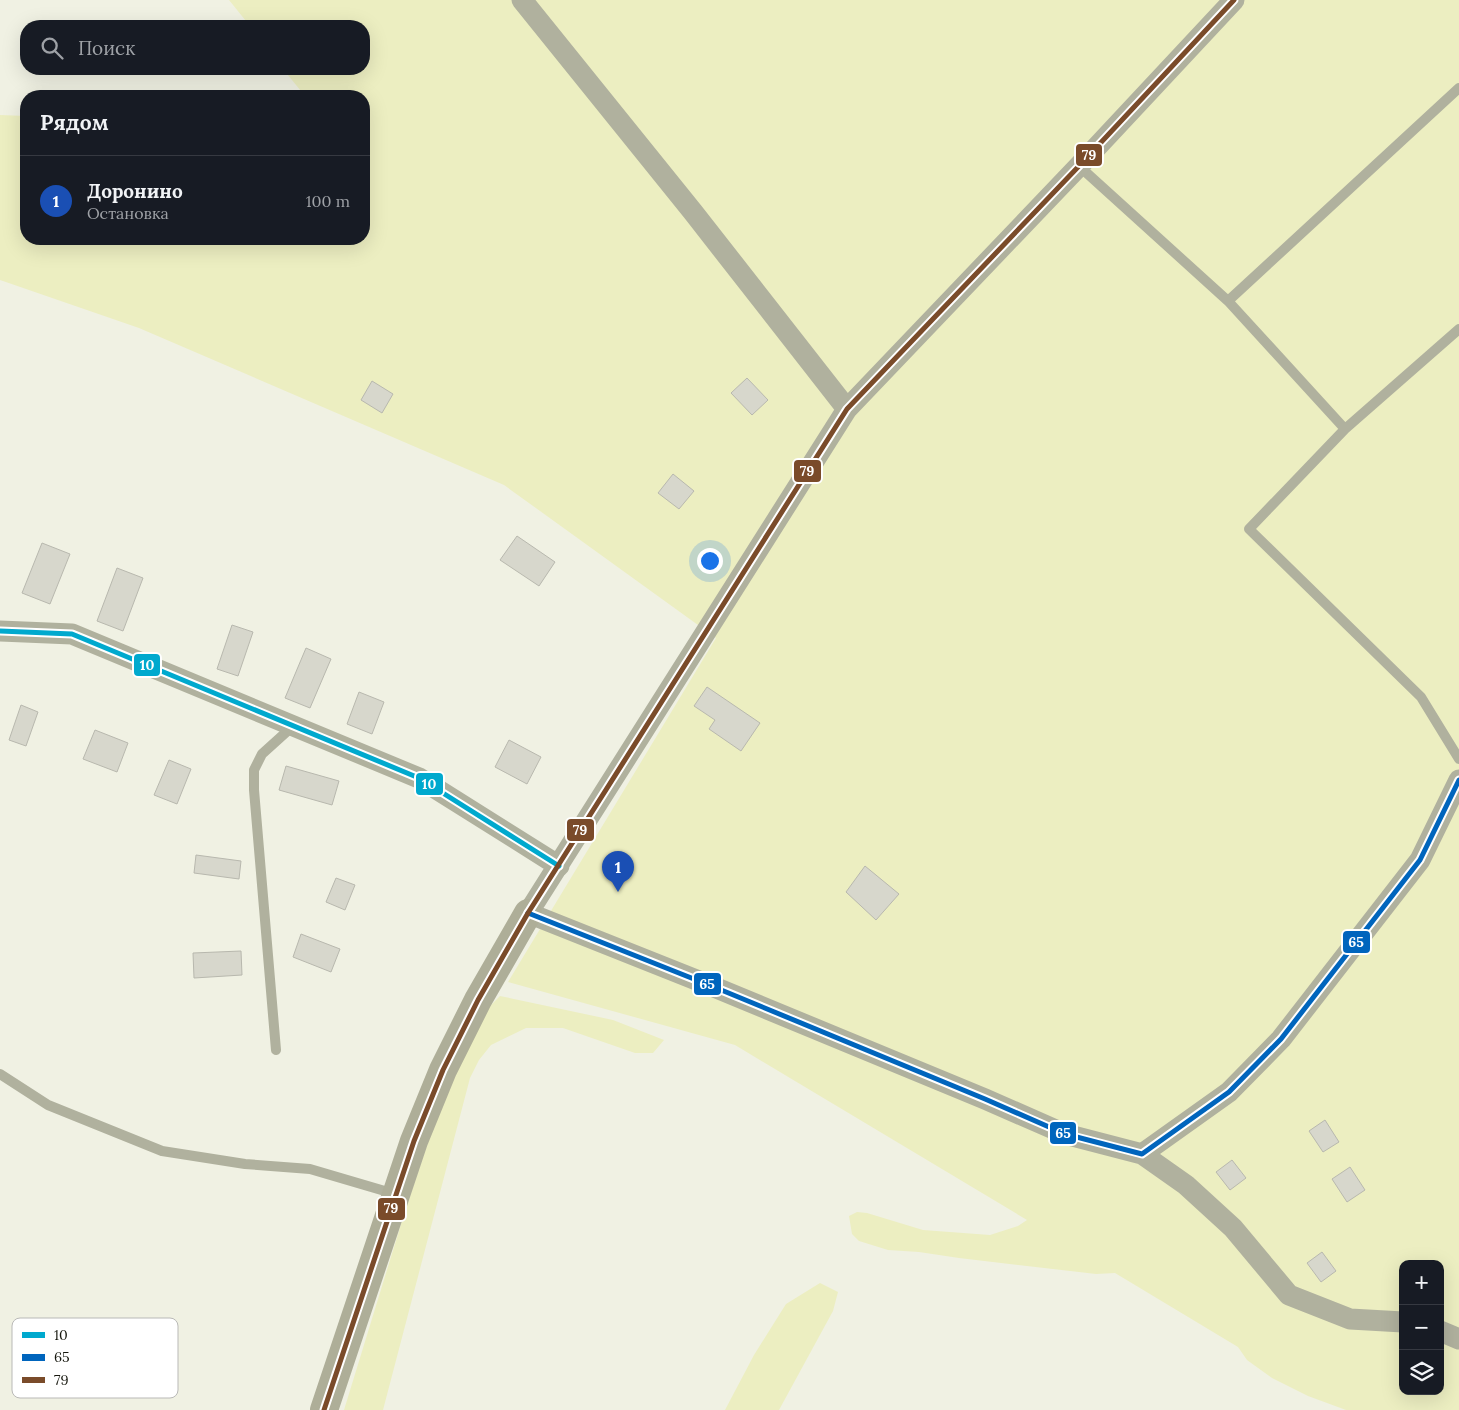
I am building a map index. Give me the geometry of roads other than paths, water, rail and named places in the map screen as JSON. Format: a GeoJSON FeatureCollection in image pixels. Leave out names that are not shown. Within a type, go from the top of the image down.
{"type":"FeatureCollection","features":[{"type":"Feature","properties":{"kind":"street"},"geometry":{"type":"LineString","coordinates":[[522,0],[693,212],[847,409]]}},
{"type":"Feature","properties":{"kind":"street"},"geometry":{"type":"LineString","coordinates":[[324,1410],[414,1140],[443,1070],[478,1000],[528,913],[847,409],[1234,0]]}},
{"type":"Feature","properties":{"kind":"street"},"geometry":{"type":"LineString","coordinates":[[0,630],[72,634],[419,778],[558,866]]}},
{"type":"Feature","properties":{"kind":"street"},"geometry":{"type":"LineString","coordinates":[[1142,1154],[1229,1092],[1281,1039],[1420,860],[1459,780]]}},
{"type":"Feature","properties":{"kind":"street"},"geometry":{"type":"LineString","coordinates":[[528,913],[741,998],[1066,1134],[1142,1154],[1186,1185],[1233,1228],[1289,1295],[1350,1319],[1399,1322]]}},
{"type":"Feature","properties":{"kind":"street"},"geometry":{"type":"LineString","coordinates":[[1444,1333],[1459,1339]]}},
{"type":"Feature","properties":{"kind":"lane"},"geometry":{"type":"LineString","coordinates":[[1228,301],[1459,88]]}},
{"type":"Feature","properties":{"kind":"lane"},"geometry":{"type":"LineString","coordinates":[[1078,166],[1228,301],[1345,429]]}},
{"type":"Feature","properties":{"kind":"lane"},"geometry":{"type":"LineString","coordinates":[[1459,329],[1345,429],[1249,529],[1421,697],[1459,759]]}},
{"type":"Feature","properties":{"kind":"lane"},"geometry":{"type":"LineString","coordinates":[[276,1050],[254,770],[262,754],[293,726]]}},
{"type":"Feature","properties":{"kind":"lane"},"geometry":{"type":"LineString","coordinates":[[0,1074],[48,1105],[162,1151],[245,1164],[310,1168],[396,1194]]}},
{"type":"Feature","properties":{"kind":"place","name":"Доронино"},"geometry":{"type":"Point","coordinates":[618,892]}}]}
